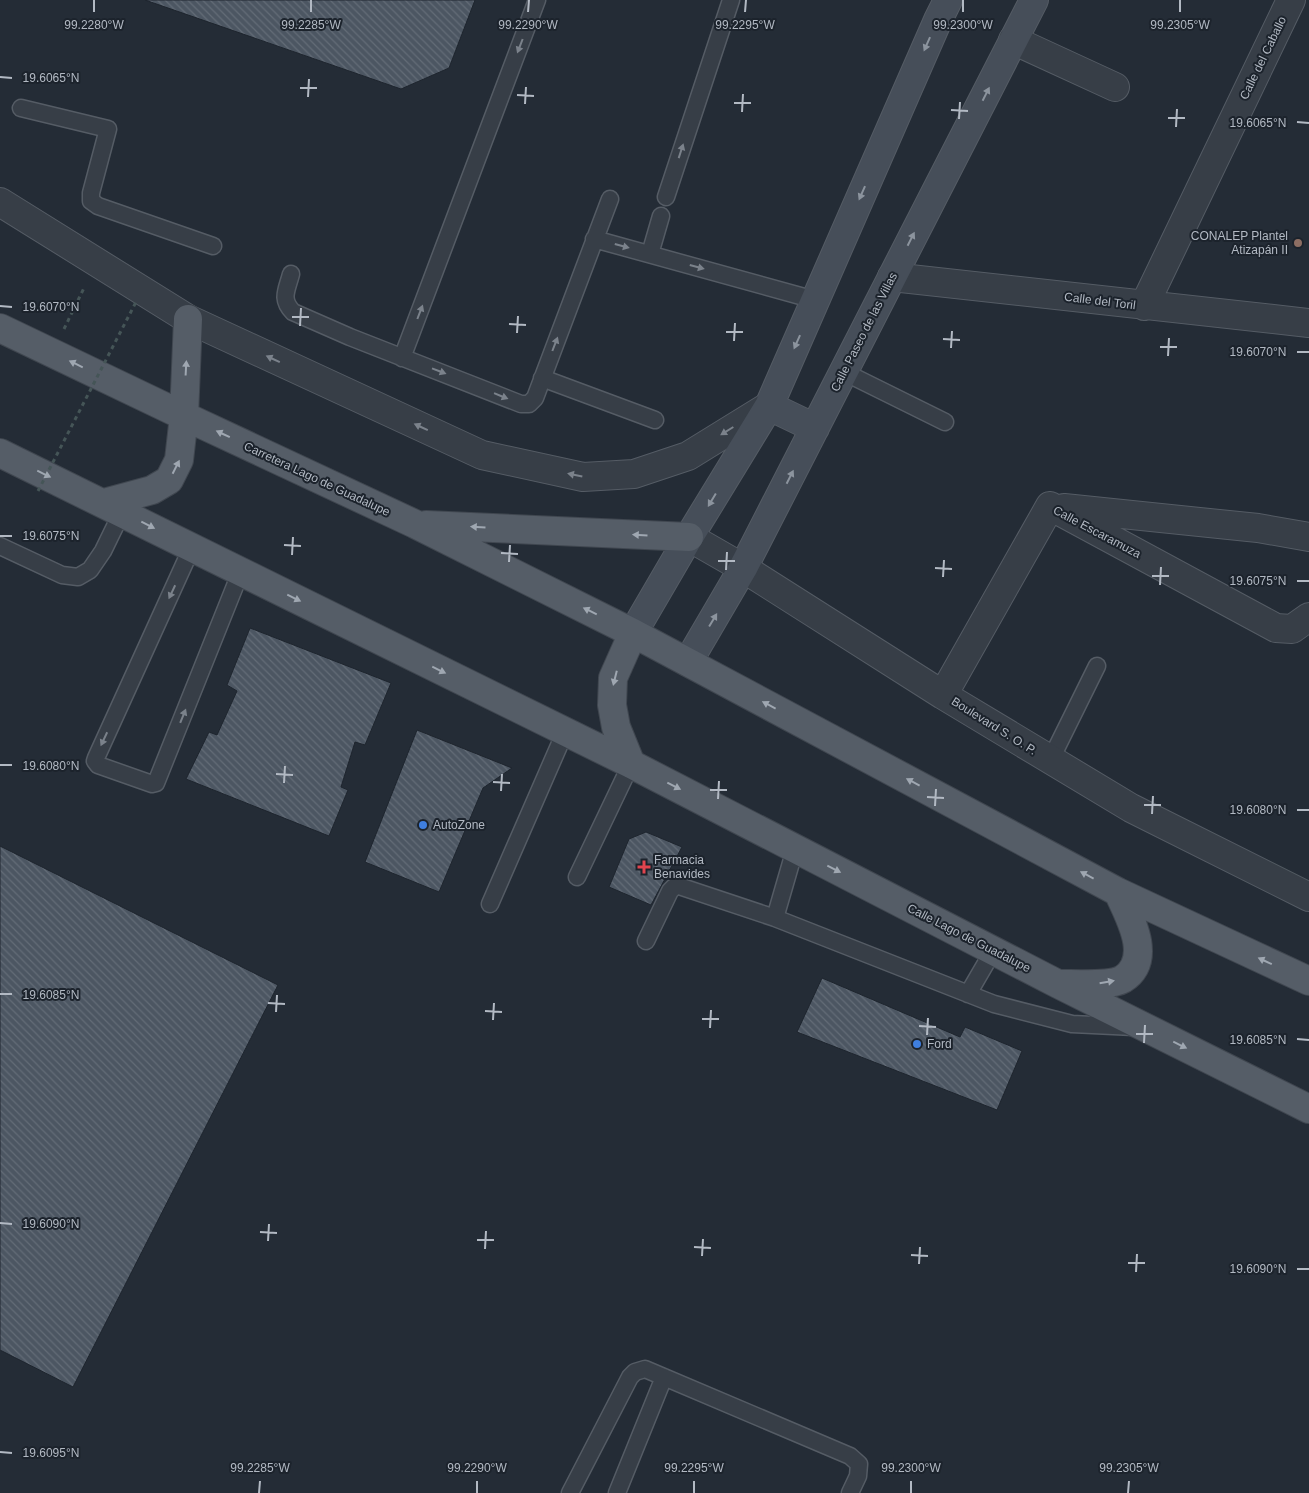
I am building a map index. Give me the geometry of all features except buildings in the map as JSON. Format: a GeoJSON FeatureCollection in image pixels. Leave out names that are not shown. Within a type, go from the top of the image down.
{"type":"FeatureCollection","features":[{"type":"Feature","properties":{"kind":"main road"},"geometry":{"type":"LineString","coordinates":[[113,508],[169,480],[179,460],[184,416],[188,319]]}},
{"type":"Feature","properties":{"kind":"main road","name":"Carretera Lago de Guadalupe"},"geometry":{"type":"LineString","coordinates":[[0,328],[415,524],[634,633]]}},
{"type":"Feature","properties":{"kind":"main road"},"geometry":{"type":"LineString","coordinates":[[0,453],[631,764]]}},
{"type":"Feature","properties":{"kind":"main road"},"geometry":{"type":"LineString","coordinates":[[415,524],[689,537]]}},
{"type":"Feature","properties":{"kind":"main road"},"geometry":{"type":"LineString","coordinates":[[631,764],[616,727],[612,704],[613,678],[634,633],[1118,892],[1309,981]]}},
{"type":"Feature","properties":{"kind":"main road","name":"Calle Lago de Guadalupe"},"geometry":{"type":"LineString","coordinates":[[631,764],[992,951],[1309,1109]]}},
{"type":"Feature","properties":{"kind":"main road"},"geometry":{"type":"LineString","coordinates":[[1058,984],[1093,984],[1122,980],[1134,968],[1138,949],[1133,923],[1118,892]]}},
{"type":"Feature","properties":{"kind":"street"},"geometry":{"type":"LineString","coordinates":[[634,633],[689,537],[769,406],[948,0]]}},
{"type":"Feature","properties":{"kind":"street","name":"Calle Paseo de las Villas"},"geometry":{"type":"LineString","coordinates":[[688,662],[744,568],[1034,0]]}},
{"type":"Feature","properties":{"kind":"street","name":"Calle del Caballo"},"geometry":{"type":"LineString","coordinates":[[1144,306],[1290,0]]}},
{"type":"Feature","properties":{"kind":"street"},"geometry":{"type":"LineString","coordinates":[[1014,40],[1115,87]]}},
{"type":"Feature","properties":{"kind":"street"},"geometry":{"type":"LineString","coordinates":[[0,202],[188,319],[482,455],[583,477],[634,474],[688,456],[769,406]]}},
{"type":"Feature","properties":{"kind":"street","name":"Calle del Toril"},"geometry":{"type":"LineString","coordinates":[[892,276],[1144,306],[1309,323]]}},
{"type":"Feature","properties":{"kind":"street"},"geometry":{"type":"LineString","coordinates":[[769,406],[815,428]]}},
{"type":"Feature","properties":{"kind":"street"},"geometry":{"type":"LineString","coordinates":[[1050,506],[1258,528],[1309,537]]}},
{"type":"Feature","properties":{"kind":"street","name":"Calle Escaramuza"},"geometry":{"type":"LineString","coordinates":[[943,694],[1050,506],[1276,628],[1292,629],[1309,617]]}},
{"type":"Feature","properties":{"kind":"street","name":"Boulevard S. O. P."},"geometry":{"type":"LineString","coordinates":[[689,537],[744,568],[1050,761],[1131,808],[1309,898]]}},
{"type":"Feature","properties":{"kind":"lane"},"geometry":{"type":"LineString","coordinates":[[402,358],[537,0]]}},
{"type":"Feature","properties":{"kind":"lane"},"geometry":{"type":"LineString","coordinates":[[666,197],[731,0]]}},
{"type":"Feature","properties":{"kind":"lane"},"geometry":{"type":"LineString","coordinates":[[21,108],[108,128],[91,193],[91,201],[98,206],[212,246]]}},
{"type":"Feature","properties":{"kind":"lane"},"geometry":{"type":"LineString","coordinates":[[292,274],[286,296],[286,305],[293,312],[402,358],[521,404],[528,404],[535,398],[610,199]]}},
{"type":"Feature","properties":{"kind":"lane"},"geometry":{"type":"LineString","coordinates":[[650,254],[662,216]]}},
{"type":"Feature","properties":{"kind":"lane"},"geometry":{"type":"LineString","coordinates":[[594,239],[815,300]]}},
{"type":"Feature","properties":{"kind":"lane"},"geometry":{"type":"LineString","coordinates":[[844,372],[945,422]]}},
{"type":"Feature","properties":{"kind":"lane"},"geometry":{"type":"LineString","coordinates":[[542,378],[655,420]]}},
{"type":"Feature","properties":{"kind":"lane"},"geometry":{"type":"LineString","coordinates":[[0,546],[62,575],[78,577],[90,570],[103,551],[113,508]]}},
{"type":"Feature","properties":{"kind":"lane"},"geometry":{"type":"LineString","coordinates":[[192,547],[96,758],[95,761],[98,765],[152,784],[156,783],[241,572]]}},
{"type":"Feature","properties":{"kind":"lane"},"geometry":{"type":"LineString","coordinates":[[1050,761],[1097,666]]}},
{"type":"Feature","properties":{"kind":"lane"},"geometry":{"type":"LineString","coordinates":[[490,904],[565,732]]}},
{"type":"Feature","properties":{"kind":"lane"},"geometry":{"type":"LineString","coordinates":[[577,877],[631,764]]}},
{"type":"Feature","properties":{"kind":"lane"},"geometry":{"type":"LineString","coordinates":[[775,918],[795,849]]}},
{"type":"Feature","properties":{"kind":"lane"},"geometry":{"type":"LineString","coordinates":[[646,941],[670,891],[674,887],[679,886],[775,918],[994,1004],[1072,1024],[1147,1028]]}},
{"type":"Feature","properties":{"kind":"lane"},"geometry":{"type":"LineString","coordinates":[[968,994],[992,951]]}},
{"type":"Feature","properties":{"kind":"lane"},"geometry":{"type":"LineString","coordinates":[[570,1493],[630,1377],[636,1372],[645,1369],[850,1456],[860,1464],[858,1476],[850,1493]]}},
{"type":"Feature","properties":{"kind":"lane"},"geometry":{"type":"LineString","coordinates":[[617,1493],[664,1377]]}},
{"type":"Feature","properties":{"kind":"path"},"geometry":{"type":"LineString","coordinates":[[52,353],[85,285]]}},
{"type":"Feature","properties":{"kind":"path"},"geometry":{"type":"LineString","coordinates":[[38,492],[136,302]]}},
{"type":"Feature","properties":{"kind":"place","name":"CONALEP Plantel Atizapán II"},"geometry":{"type":"Point","coordinates":[1298,243]}},
{"type":"Feature","properties":{"kind":"place","name":"AutoZone"},"geometry":{"type":"Point","coordinates":[423,825]}},
{"type":"Feature","properties":{"kind":"place","name":"Farmacia Benavides"},"geometry":{"type":"Point","coordinates":[644,867]}},
{"type":"Feature","properties":{"kind":"place","name":"Ford"},"geometry":{"type":"Point","coordinates":[917,1044]}}]}
